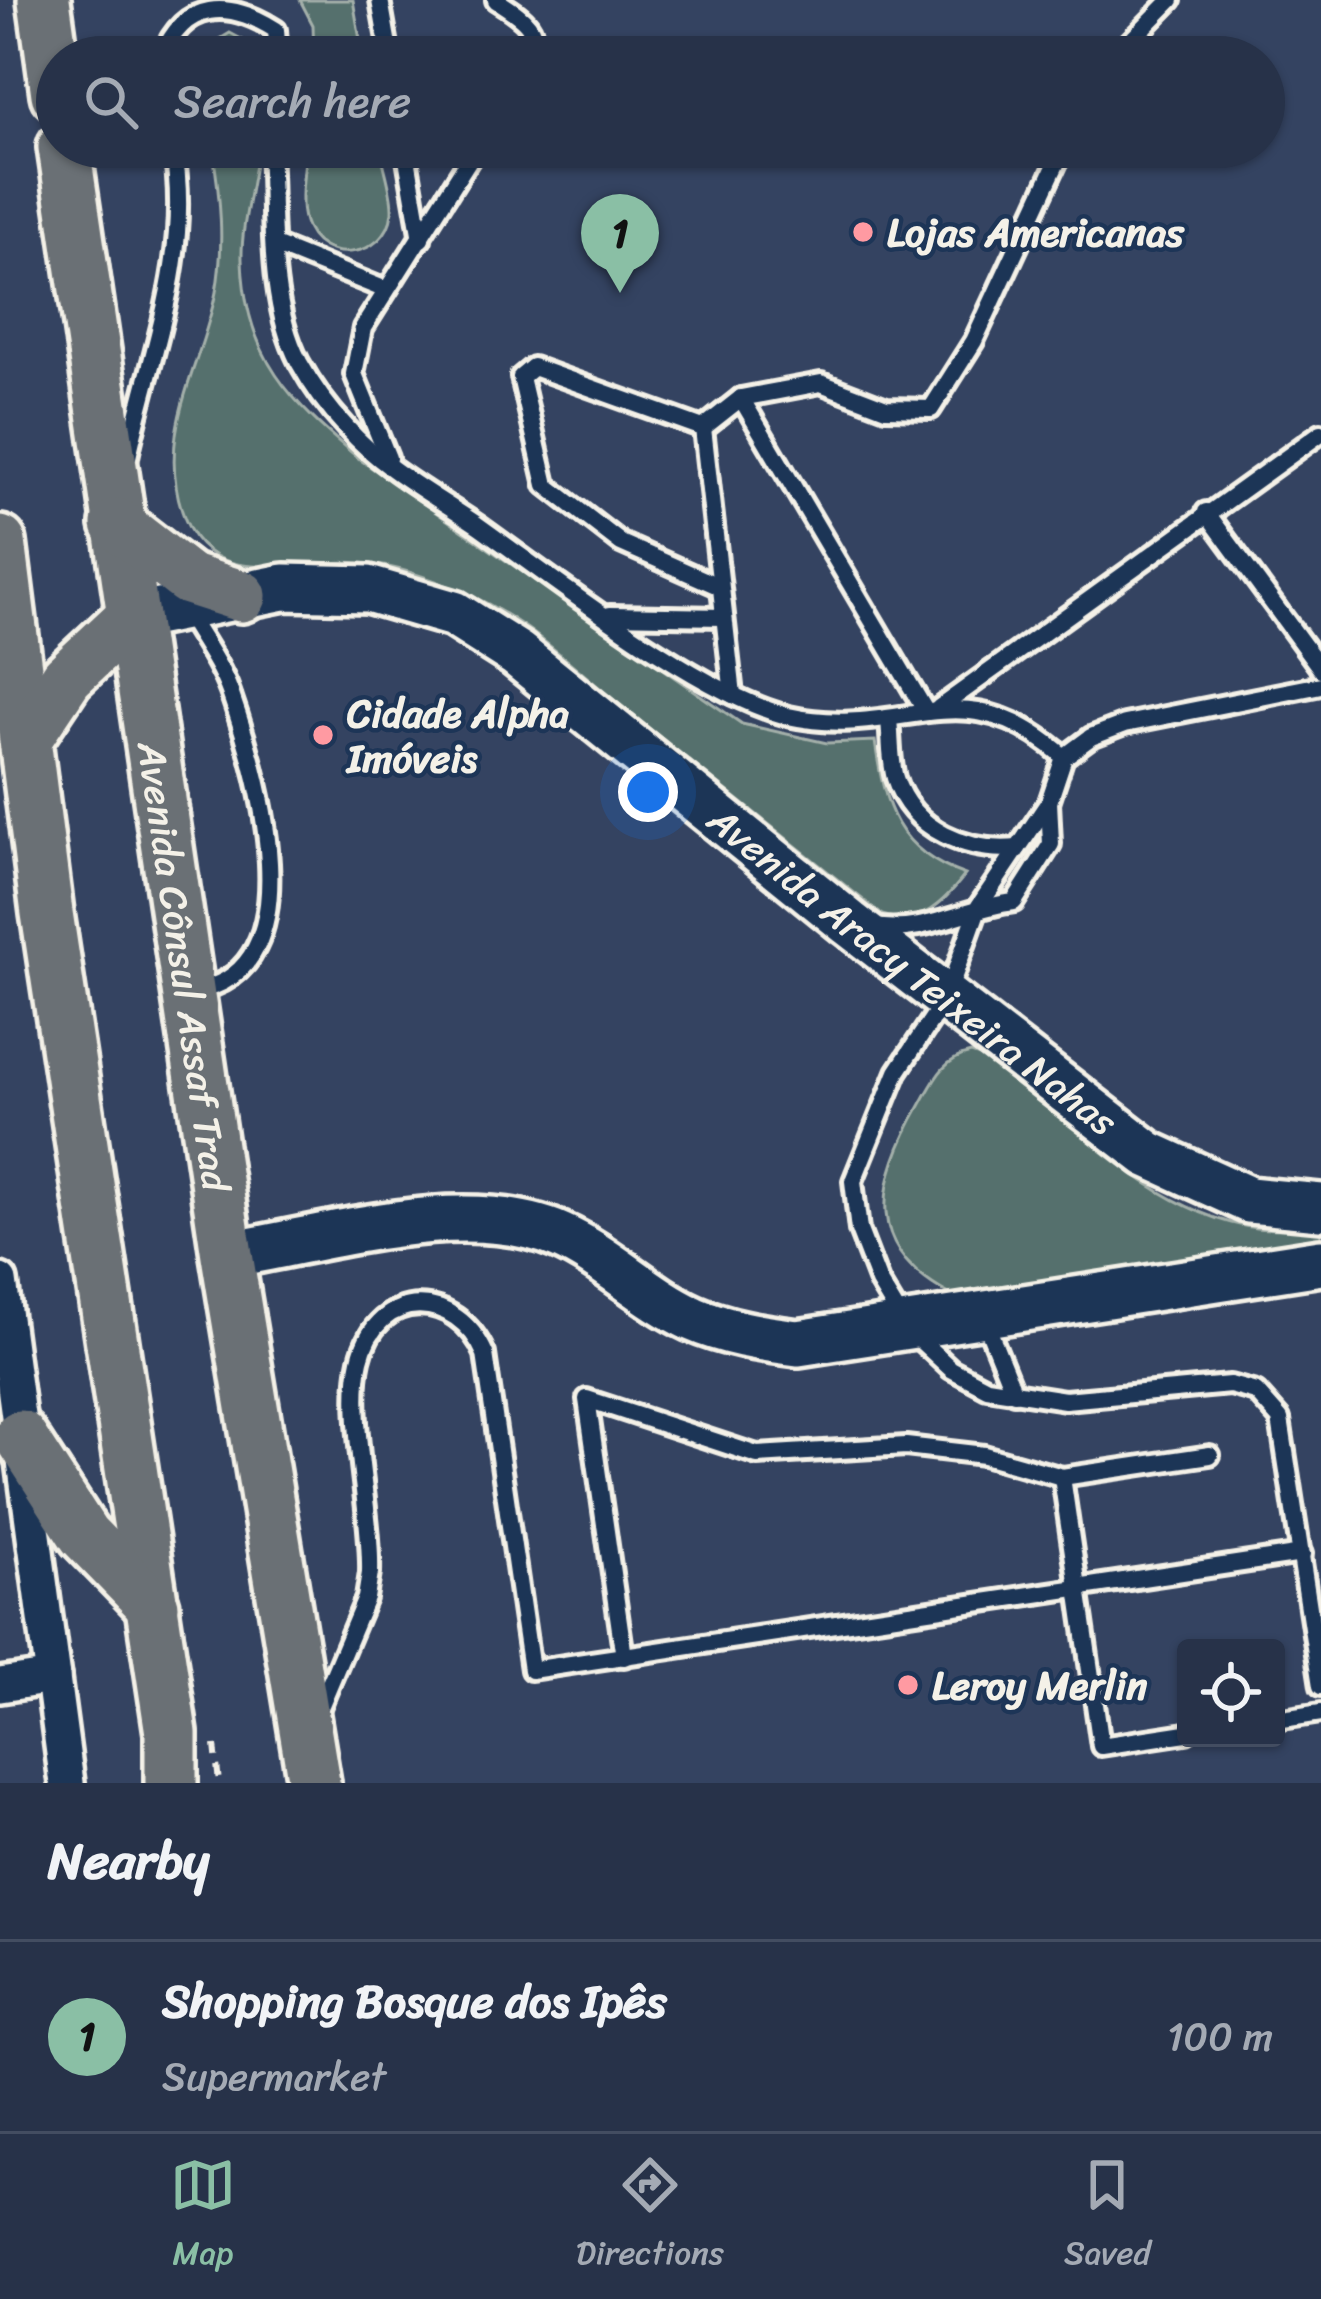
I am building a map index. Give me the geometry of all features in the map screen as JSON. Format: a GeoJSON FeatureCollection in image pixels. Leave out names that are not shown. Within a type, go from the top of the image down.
{"type":"FeatureCollection","features":[{"type":"Feature","properties":{"kind":"main road"},"geometry":{"type":"LineString","coordinates":[[44,0],[49,36]]}},
{"type":"Feature","properties":{"kind":"main road","name":"Avenida Cônsul Assaf Trad"},"geometry":{"type":"LineString","coordinates":[[67,168],[227,1255],[311,1759]]}},
{"type":"Feature","properties":{"kind":"main road"},"geometry":{"type":"LineString","coordinates":[[116,517],[188,579],[241,596]]}},
{"type":"Feature","properties":{"kind":"main road"},"geometry":{"type":"LineString","coordinates":[[0,542],[171,1733],[171,1783]]}},
{"type":"Feature","properties":{"kind":"main road"},"geometry":{"type":"LineString","coordinates":[[25,740],[67,677],[130,618]]}},
{"type":"Feature","properties":{"kind":"main road"},"geometry":{"type":"LineString","coordinates":[[20,1436],[84,1535],[153,1606]]}},
{"type":"Feature","properties":{"kind":"street","name":"Avenida Aracy Teixeira Nahas"},"geometry":{"type":"LineString","coordinates":[[130,618],[284,587],[368,589],[454,614],[518,655],[849,923],[1148,1154],[1249,1199],[1321,1207]]}},
{"type":"Feature","properties":{"kind":"street"},"geometry":{"type":"LineString","coordinates":[[0,786],[25,740]]}},
{"type":"Feature","properties":{"kind":"street"},"geometry":{"type":"LineString","coordinates":[[227,1255],[454,1219],[512,1221],[561,1236],[689,1316],[740,1336],[798,1343],[1321,1262]]}},
{"type":"Feature","properties":{"kind":"street"},"geometry":{"type":"LineString","coordinates":[[0,1281],[67,1783]]}},
{"type":"Feature","properties":{"kind":"street"},"geometry":{"type":"LineString","coordinates":[[0,1684],[53,1677]]}},
{"type":"Feature","properties":{"kind":"lane"},"geometry":{"type":"LineString","coordinates":[[262,0],[276,36]]}},
{"type":"Feature","properties":{"kind":"lane"},"geometry":{"type":"LineString","coordinates":[[380,0],[386,36]]}},
{"type":"Feature","properties":{"kind":"lane"},"geometry":{"type":"LineString","coordinates":[[496,0],[526,20],[535,36]]}},
{"type":"Feature","properties":{"kind":"lane"},"geometry":{"type":"LineString","coordinates":[[1136,36],[1172,0]]}},
{"type":"Feature","properties":{"kind":"lane"},"geometry":{"type":"LineString","coordinates":[[175,36],[186,17],[218,6],[246,11],[275,30]]}},
{"type":"Feature","properties":{"kind":"lane"},"geometry":{"type":"LineString","coordinates":[[116,517],[180,237],[177,168]]}},
{"type":"Feature","properties":{"kind":"lane"},"geometry":{"type":"LineString","coordinates":[[271,168],[284,327],[301,366],[348,430],[390,465],[606,615],[734,695],[789,716],[889,720],[932,710],[1004,715],[1031,728],[1064,757]]}},
{"type":"Feature","properties":{"kind":"lane"},"geometry":{"type":"LineString","coordinates":[[409,168],[421,238]]}},
{"type":"Feature","properties":{"kind":"lane"},"geometry":{"type":"LineString","coordinates":[[390,465],[354,374],[363,328],[464,168]]}},
{"type":"Feature","properties":{"kind":"lane"},"geometry":{"type":"LineString","coordinates":[[703,428],[741,398],[821,382],[886,408],[931,409],[974,341],[1054,168]]}},
{"type":"Feature","properties":{"kind":"lane"},"geometry":{"type":"LineString","coordinates":[[277,246],[386,290]]}},
{"type":"Feature","properties":{"kind":"lane"},"geometry":{"type":"LineString","coordinates":[[703,428],[533,368],[520,377],[545,485],[621,543],[718,586]]}},
{"type":"Feature","properties":{"kind":"lane"},"geometry":{"type":"LineString","coordinates":[[741,398],[932,710]]}},
{"type":"Feature","properties":{"kind":"lane"},"geometry":{"type":"LineString","coordinates":[[703,428],[734,695]]}},
{"type":"Feature","properties":{"kind":"lane"},"geometry":{"type":"LineString","coordinates":[[932,710],[1321,433]]}},
{"type":"Feature","properties":{"kind":"lane"},"geometry":{"type":"LineString","coordinates":[[1206,512],[1321,669]]}},
{"type":"Feature","properties":{"kind":"lane"},"geometry":{"type":"LineString","coordinates":[[183,608],[228,687],[255,779],[269,890],[266,924],[257,950],[242,970],[217,988],[187,992]]}},
{"type":"Feature","properties":{"kind":"lane"},"geometry":{"type":"LineString","coordinates":[[606,615],[723,617]]}},
{"type":"Feature","properties":{"kind":"lane"},"geometry":{"type":"LineString","coordinates":[[1321,685],[1125,724],[1091,737],[1064,757],[1049,802],[979,906],[946,998],[897,1072],[853,1180],[867,1253],[906,1327],[951,1369],[987,1388],[1065,1400],[1216,1385],[1256,1392],[1280,1419],[1321,1686]]}},
{"type":"Feature","properties":{"kind":"lane"},"geometry":{"type":"LineString","coordinates":[[889,720],[895,778],[911,807],[933,829],[984,851],[1018,848]]}},
{"type":"Feature","properties":{"kind":"lane"},"geometry":{"type":"LineString","coordinates":[[849,923],[899,931],[979,906],[1014,902],[1051,844],[1049,802]]}},
{"type":"Feature","properties":{"kind":"lane"},"geometry":{"type":"LineString","coordinates":[[311,1759],[366,1598],[370,1573],[359,1363],[374,1328],[403,1308],[431,1305],[450,1311],[477,1336],[484,1354],[531,1670],[1302,1553]]}},
{"type":"Feature","properties":{"kind":"lane"},"geometry":{"type":"LineString","coordinates":[[983,1315],[1014,1393]]}},
{"type":"Feature","properties":{"kind":"lane"},"geometry":{"type":"LineString","coordinates":[[624,1657],[587,1399],[757,1455],[906,1446],[983,1454],[1062,1478],[1210,1455]]}},
{"type":"Feature","properties":{"kind":"lane"},"geometry":{"type":"LineString","coordinates":[[1062,1478],[1101,1746],[1177,1735]]}},
{"type":"Feature","properties":{"kind":"lane"},"geometry":{"type":"LineString","coordinates":[[1285,1719],[1321,1713]]}},
{"type":"Feature","properties":{"kind":"green space"},"geometry":{"type":"Polygon","coordinates":[[[300,0],[353,0],[359,36],[313,36],[300,0]]]}},
{"type":"Feature","properties":{"kind":"green space"},"geometry":{"type":"Polygon","coordinates":[[[215,168],[254,168],[242,246],[252,324],[276,375],[313,418],[362,461],[742,724],[827,743],[875,741],[883,786],[898,824],[924,853],[965,875],[949,894],[919,915],[882,915],[543,641],[481,600],[375,564],[257,566],[212,554],[195,537],[182,511],[174,453],[177,426],[219,274],[215,168]]]}},
{"type":"Feature","properties":{"kind":"green space"},"geometry":{"type":"Polygon","coordinates":[[[304,168],[385,168],[392,212],[388,228],[379,240],[352,252],[324,246],[312,237],[305,222],[304,168]]]}},
{"type":"Feature","properties":{"kind":"green space"},"geometry":{"type":"Polygon","coordinates":[[[971,1053],[995,1061],[1116,1162],[1184,1205],[1219,1220],[1256,1228],[1321,1229],[1321,1250],[957,1298],[926,1280],[905,1260],[886,1214],[887,1188],[905,1133],[935,1079],[953,1060],[971,1053]]]}},
{"type":"Feature","properties":{"kind":"place","name":"Lojas Americanas"},"geometry":{"type":"Point","coordinates":[863,232]}},
{"type":"Feature","properties":{"kind":"place","name":"Shopping Bosque dos Ipês"},"geometry":{"type":"Point","coordinates":[620,293]}},
{"type":"Feature","properties":{"kind":"place","name":"Cidade Alpha Imóveis"},"geometry":{"type":"Point","coordinates":[323,735]}},
{"type":"Feature","properties":{"kind":"place","name":"Leroy Merlin"},"geometry":{"type":"Point","coordinates":[908,1685]}}]}
